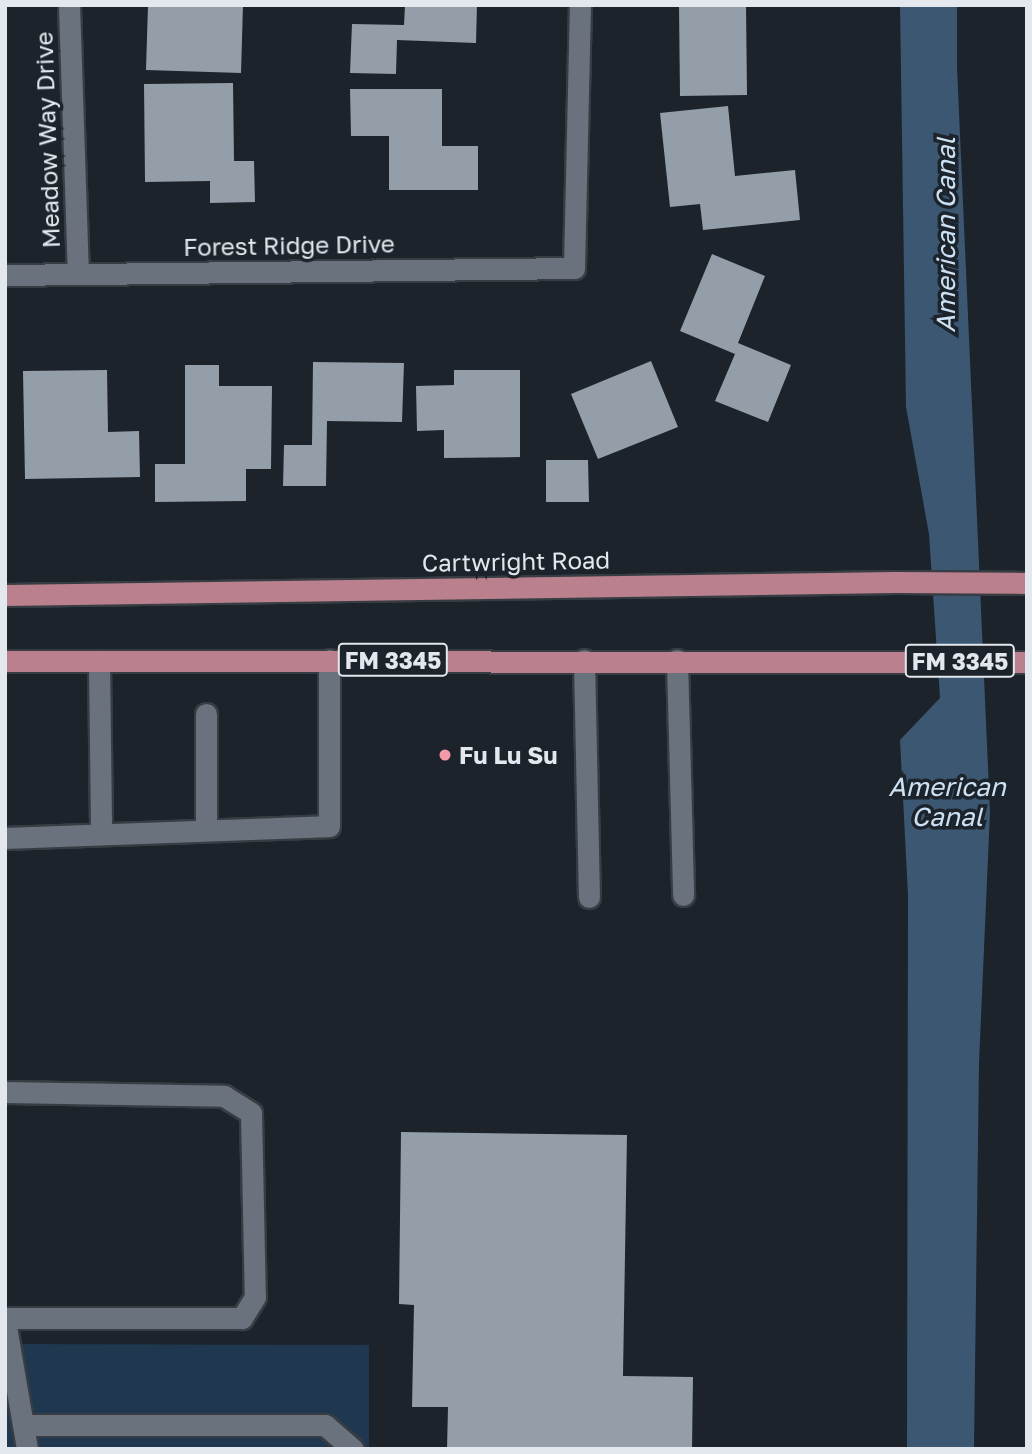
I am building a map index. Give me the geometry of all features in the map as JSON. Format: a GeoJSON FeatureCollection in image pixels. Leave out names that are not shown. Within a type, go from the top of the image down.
{"type":"FeatureCollection","features":[{"type":"Feature","properties":{"kind":"main road","name":"Cartwright Road"},"geometry":{"type":"LineString","coordinates":[[5,595],[895,582],[1027,583]]}},
{"type":"Feature","properties":{"kind":"main road","name":"FM 3345"},"geometry":{"type":"LineString","coordinates":[[5,661],[1027,662]]}},
{"type":"Feature","properties":{"kind":"street","name":"Meadow Way Drive"},"geometry":{"type":"LineString","coordinates":[[69,5],[78,273]]}},
{"type":"Feature","properties":{"kind":"street","name":"Forest Ridge Drive"},"geometry":{"type":"LineString","coordinates":[[5,275],[574,268],[580,5]]}},
{"type":"Feature","properties":{"kind":"street"},"geometry":{"type":"LineString","coordinates":[[5,838],[329,826],[329,660]]}},
{"type":"Feature","properties":{"kind":"street"},"geometry":{"type":"LineString","coordinates":[[584,660],[589,897]]}},
{"type":"Feature","properties":{"kind":"street"},"geometry":{"type":"LineString","coordinates":[[677,660],[683,895]]}},
{"type":"Feature","properties":{"kind":"street"},"geometry":{"type":"LineString","coordinates":[[99,661],[101,834]]}},
{"type":"Feature","properties":{"kind":"street"},"geometry":{"type":"LineString","coordinates":[[206,714],[206,830]]}},
{"type":"Feature","properties":{"kind":"street"},"geometry":{"type":"LineString","coordinates":[[5,1092],[224,1096],[251,1112],[255,1297],[242,1318],[5,1320],[27,1449]]}},
{"type":"Feature","properties":{"kind":"street"},"geometry":{"type":"LineString","coordinates":[[25,1425],[325,1425],[353,1449]]}},
{"type":"Feature","properties":{"kind":"shaded area"},"geometry":{"type":"Polygon","coordinates":[[[5,1344],[369,1345],[369,1449],[5,1449],[5,1344]]]}},
{"type":"Feature","properties":{"kind":"water","name":"American Canal"},"geometry":{"type":"Polygon","coordinates":[[[900,5],[957,5],[957,67],[990,812],[979,1063],[974,1449],[907,1449],[908,895],[900,740],[940,698],[929,534],[906,407],[900,5]]]}},
{"type":"Feature","properties":{"kind":"building"},"geometry":{"type":"Polygon","coordinates":[[[148,5],[243,5],[241,73],[146,70],[148,5]]]}},
{"type":"Feature","properties":{"kind":"building"},"geometry":{"type":"Polygon","coordinates":[[[405,5],[477,5],[476,43],[397,40],[396,74],[350,73],[352,24],[404,25],[405,5]]]}},
{"type":"Feature","properties":{"kind":"building"},"geometry":{"type":"Polygon","coordinates":[[[679,5],[746,5],[747,95],[680,96],[679,5]]]}},
{"type":"Feature","properties":{"kind":"building"},"geometry":{"type":"Polygon","coordinates":[[[233,83],[234,161],[254,161],[255,202],[210,203],[210,181],[145,182],[144,84],[233,83]]]}},
{"type":"Feature","properties":{"kind":"building"},"geometry":{"type":"Polygon","coordinates":[[[350,89],[442,89],[442,146],[478,146],[478,190],[389,190],[389,136],[351,136],[350,89]]]}},
{"type":"Feature","properties":{"kind":"building"},"geometry":{"type":"Polygon","coordinates":[[[728,106],[735,176],[795,170],[800,220],[703,230],[700,204],[670,207],[660,113],[728,106]]]}},
{"type":"Feature","properties":{"kind":"building"},"geometry":{"type":"Polygon","coordinates":[[[712,254],[765,276],[738,343],[791,365],[768,422],[715,401],[735,354],[680,331],[712,254]]]}},
{"type":"Feature","properties":{"kind":"building"},"geometry":{"type":"Polygon","coordinates":[[[651,361],[678,427],[598,459],[571,394],[651,361]]]}},
{"type":"Feature","properties":{"kind":"building"},"geometry":{"type":"Polygon","coordinates":[[[313,362],[404,363],[402,422],[327,421],[326,486],[283,486],[284,445],[312,445],[313,362]]]}},
{"type":"Feature","properties":{"kind":"building"},"geometry":{"type":"Polygon","coordinates":[[[185,365],[219,365],[219,386],[272,386],[271,469],[246,469],[246,501],[155,502],[155,464],[185,464],[185,365]]]}},
{"type":"Feature","properties":{"kind":"building"},"geometry":{"type":"Polygon","coordinates":[[[107,370],[108,432],[139,431],[140,477],[25,479],[23,371],[107,370]]]}},
{"type":"Feature","properties":{"kind":"building"},"geometry":{"type":"Polygon","coordinates":[[[454,370],[520,370],[520,457],[444,458],[444,430],[417,431],[416,386],[454,385],[454,370]]]}},
{"type":"Feature","properties":{"kind":"building"},"geometry":{"type":"Polygon","coordinates":[[[546,460],[588,460],[589,502],[546,502],[546,460]]]}},
{"type":"Feature","properties":{"kind":"building"},"geometry":{"type":"Polygon","coordinates":[[[401,1132],[627,1135],[623,1376],[693,1377],[692,1449],[447,1449],[448,1407],[412,1407],[414,1305],[399,1304],[401,1132]]]}},
{"type":"Feature","properties":{"kind":"place","name":"Fu Lu Su"},"geometry":{"type":"Point","coordinates":[445,755]}}]}
